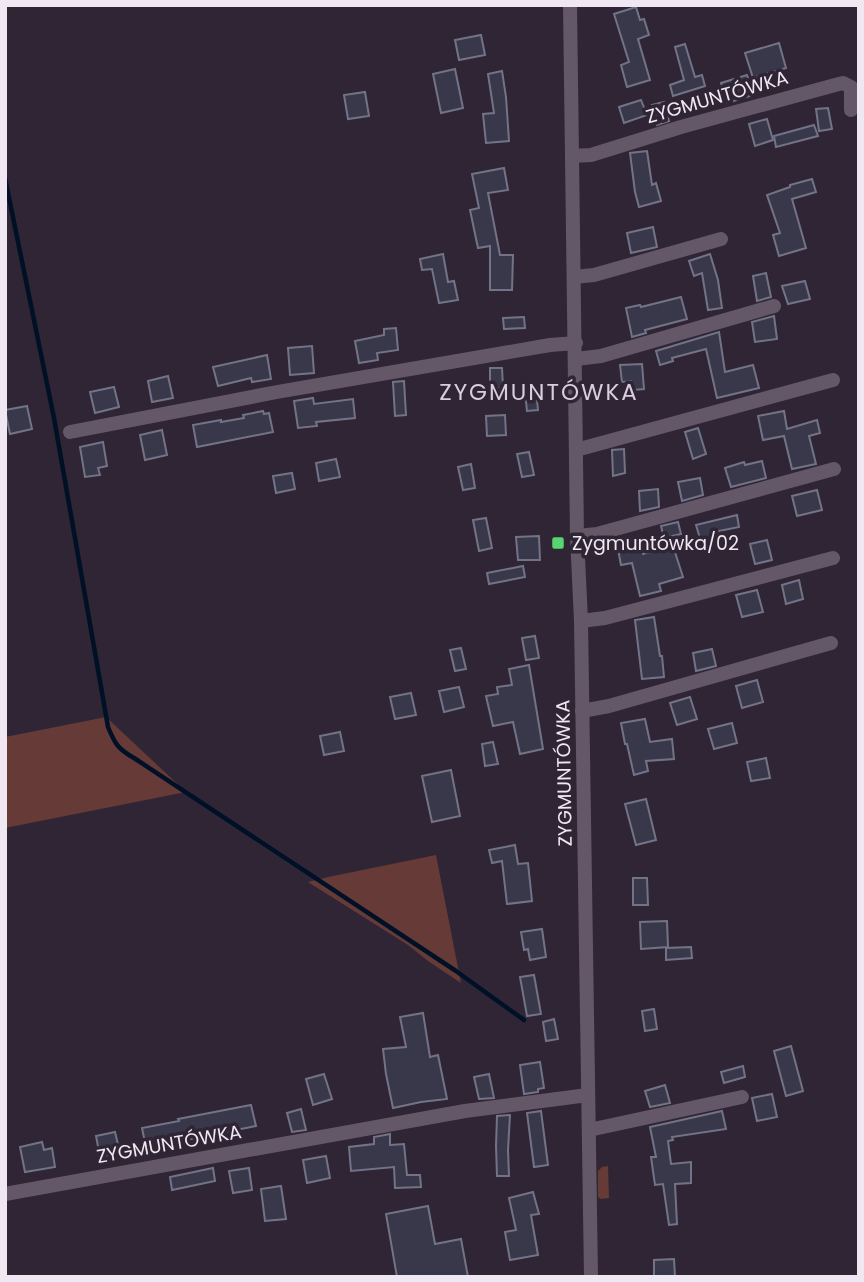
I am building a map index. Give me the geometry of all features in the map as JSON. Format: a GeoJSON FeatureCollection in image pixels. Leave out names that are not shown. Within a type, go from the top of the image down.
{"type":"FeatureCollection","features":[{"type":"Feature","properties":{"kind":"street","name":"ZYGMUNTÓWKA"},"geometry":{"type":"LineString","coordinates":[[570,5],[591,1277]]}},
{"type":"Feature","properties":{"kind":"street","name":"ZYGMUNTÓWKA"},"geometry":{"type":"LineString","coordinates":[[572,156],[591,155],[681,127],[844,83],[851,88],[851,110]]}},
{"type":"Feature","properties":{"kind":"street"},"geometry":{"type":"LineString","coordinates":[[574,277],[594,275],[721,239]]}},
{"type":"Feature","properties":{"kind":"street"},"geometry":{"type":"LineString","coordinates":[[576,359],[601,356],[774,306]]}},
{"type":"Feature","properties":{"kind":"street"},"geometry":{"type":"LineString","coordinates":[[70,432],[277,392],[576,342]]}},
{"type":"Feature","properties":{"kind":"street"},"geometry":{"type":"LineString","coordinates":[[576,450],[833,380]]}},
{"type":"Feature","properties":{"kind":"street"},"geometry":{"type":"LineString","coordinates":[[577,536],[597,534],[834,469]]}},
{"type":"Feature","properties":{"kind":"street"},"geometry":{"type":"LineString","coordinates":[[581,621],[605,618],[833,558]]}},
{"type":"Feature","properties":{"kind":"street"},"geometry":{"type":"LineString","coordinates":[[582,711],[831,643]]}},
{"type":"Feature","properties":{"kind":"street","name":"ZYGMUNTÓWKA"},"geometry":{"type":"LineString","coordinates":[[5,1194],[465,1111],[589,1096]]}},
{"type":"Feature","properties":{"kind":"street"},"geometry":{"type":"LineString","coordinates":[[589,1130],[742,1097]]}},
{"type":"Feature","properties":{"kind":"shaded area"},"geometry":{"type":"Polygon","coordinates":[[[106,717],[186,792],[5,828],[5,737],[106,717]]]}},
{"type":"Feature","properties":{"kind":"shaded area"},"geometry":{"type":"Polygon","coordinates":[[[436,855],[461,983],[408,945],[308,882],[328,877],[436,855]]]}},
{"type":"Feature","properties":{"kind":"shaded area"},"geometry":{"type":"Polygon","coordinates":[[[608,1166],[609,1198],[601,1199],[598,1197],[598,1171],[608,1166]]]}},
{"type":"Feature","properties":{"kind":"building"},"geometry":{"type":"Polygon","coordinates":[[[636,7],[640,20],[644,19],[649,35],[638,39],[650,80],[627,87],[621,65],[629,62],[614,14],[636,7]]]}},
{"type":"Feature","properties":{"kind":"building"},"geometry":{"type":"Polygon","coordinates":[[[481,35],[485,55],[459,60],[455,40],[481,35]]]}},
{"type":"Feature","properties":{"kind":"building"},"geometry":{"type":"Polygon","coordinates":[[[779,43],[786,68],[753,78],[745,53],[779,43]]]}},
{"type":"Feature","properties":{"kind":"building"},"geometry":{"type":"Polygon","coordinates":[[[685,44],[695,77],[702,75],[705,86],[673,96],[670,85],[684,80],[675,47],[685,44]]]}},
{"type":"Feature","properties":{"kind":"building"},"geometry":{"type":"Polygon","coordinates":[[[455,69],[463,108],[441,113],[433,74],[455,69]]]}},
{"type":"Feature","properties":{"kind":"building"},"geometry":{"type":"Polygon","coordinates":[[[502,71],[509,141],[486,143],[483,114],[494,113],[488,74],[502,71]]]}},
{"type":"Feature","properties":{"kind":"building"},"geometry":{"type":"Polygon","coordinates":[[[747,75],[753,95],[727,103],[721,83],[747,75]]]}},
{"type":"Feature","properties":{"kind":"building"},"geometry":{"type":"Polygon","coordinates":[[[365,92],[369,116],[348,119],[344,95],[365,92]]]}},
{"type":"Feature","properties":{"kind":"building"},"geometry":{"type":"Polygon","coordinates":[[[641,100],[647,115],[624,123],[619,107],[641,100]]]}},
{"type":"Feature","properties":{"kind":"building"},"geometry":{"type":"Polygon","coordinates":[[[664,102],[669,121],[657,125],[652,105],[664,102]]]}},
{"type":"Feature","properties":{"kind":"building"},"geometry":{"type":"Polygon","coordinates":[[[828,108],[832,129],[819,131],[816,109],[828,108]]]}},
{"type":"Feature","properties":{"kind":"building"},"geometry":{"type":"Polygon","coordinates":[[[767,119],[773,140],[755,146],[749,124],[767,119]]]}},
{"type":"Feature","properties":{"kind":"building"},"geometry":{"type":"Polygon","coordinates":[[[814,125],[818,136],[776,147],[774,136],[814,125]]]}},
{"type":"Feature","properties":{"kind":"building"},"geometry":{"type":"Polygon","coordinates":[[[647,151],[652,185],[656,183],[661,201],[639,207],[630,153],[647,151]]]}},
{"type":"Feature","properties":{"kind":"building"},"geometry":{"type":"Polygon","coordinates":[[[504,168],[508,190],[488,193],[500,255],[513,255],[512,290],[490,290],[490,246],[478,248],[470,210],[479,208],[472,174],[504,168]]]}},
{"type":"Feature","properties":{"kind":"building"},"geometry":{"type":"Polygon","coordinates":[[[812,179],[816,192],[792,199],[806,248],[779,256],[773,235],[780,233],[767,195],[812,179]]]}},
{"type":"Feature","properties":{"kind":"building"},"geometry":{"type":"Polygon","coordinates":[[[653,227],[657,247],[631,253],[627,233],[653,227]]]}},
{"type":"Feature","properties":{"kind":"building"},"geometry":{"type":"Polygon","coordinates":[[[443,254],[448,282],[454,281],[458,300],[439,303],[432,269],[422,270],[420,259],[443,254]]]}},
{"type":"Feature","properties":{"kind":"building"},"geometry":{"type":"Polygon","coordinates":[[[710,254],[718,280],[722,308],[708,310],[702,273],[694,276],[689,261],[710,254]]]}},
{"type":"Feature","properties":{"kind":"building"},"geometry":{"type":"Polygon","coordinates":[[[766,273],[771,297],[757,301],[753,276],[766,273]]]}},
{"type":"Feature","properties":{"kind":"building"},"geometry":{"type":"Polygon","coordinates":[[[805,281],[810,299],[788,304],[782,286],[805,281]]]}},
{"type":"Feature","properties":{"kind":"building"},"geometry":{"type":"Polygon","coordinates":[[[681,297],[687,319],[645,330],[646,333],[632,337],[626,308],[681,297]]]}},
{"type":"Feature","properties":{"kind":"building"},"geometry":{"type":"Polygon","coordinates":[[[774,316],[777,339],[755,342],[752,322],[774,316]]]}},
{"type":"Feature","properties":{"kind":"building"},"geometry":{"type":"Polygon","coordinates":[[[524,317],[525,328],[504,329],[503,318],[524,317]]]}},
{"type":"Feature","properties":{"kind":"building"},"geometry":{"type":"Polygon","coordinates":[[[396,328],[398,350],[377,353],[378,360],[359,363],[355,341],[384,335],[384,329],[396,328]]]}},
{"type":"Feature","properties":{"kind":"building"},"geometry":{"type":"Polygon","coordinates":[[[719,332],[725,372],[753,365],[759,388],[717,398],[706,349],[672,358],[673,361],[660,365],[656,351],[719,332]]]}},
{"type":"Feature","properties":{"kind":"building"},"geometry":{"type":"Polygon","coordinates":[[[312,346],[314,373],[290,375],[288,348],[312,346]]]}},
{"type":"Feature","properties":{"kind":"building"},"geometry":{"type":"Polygon","coordinates":[[[267,355],[271,379],[252,382],[251,378],[218,386],[213,367],[267,355]]]}},
{"type":"Feature","properties":{"kind":"building"},"geometry":{"type":"Polygon","coordinates":[[[642,364],[644,389],[633,390],[631,381],[622,382],[620,365],[642,364]]]}},
{"type":"Feature","properties":{"kind":"building"},"geometry":{"type":"Polygon","coordinates":[[[490,368],[502,368],[503,388],[490,388],[490,368]]]}},
{"type":"Feature","properties":{"kind":"building"},"geometry":{"type":"Polygon","coordinates":[[[168,376],[173,398],[152,402],[148,381],[168,376]]]}},
{"type":"Feature","properties":{"kind":"building"},"geometry":{"type":"Polygon","coordinates":[[[404,381],[406,415],[395,416],[393,382],[404,381]]]}},
{"type":"Feature","properties":{"kind":"building"},"geometry":{"type":"Polygon","coordinates":[[[114,387],[119,407],[95,413],[90,392],[114,387]]]}},
{"type":"Feature","properties":{"kind":"building"},"geometry":{"type":"Polygon","coordinates":[[[536,390],[538,410],[527,411],[525,392],[536,390]]]}},
{"type":"Feature","properties":{"kind":"building"},"geometry":{"type":"Polygon","coordinates":[[[313,398],[314,404],[353,399],[355,418],[316,422],[317,426],[298,428],[294,401],[313,398]]]}},
{"type":"Feature","properties":{"kind":"building"},"geometry":{"type":"Polygon","coordinates":[[[27,406],[32,429],[10,434],[5,410],[27,406]]]}},
{"type":"Feature","properties":{"kind":"building"},"geometry":{"type":"Polygon","coordinates":[[[263,411],[264,414],[269,413],[273,432],[197,447],[193,425],[244,418],[243,415],[263,411]]]}},
{"type":"Feature","properties":{"kind":"building"},"geometry":{"type":"Polygon","coordinates":[[[784,411],[787,429],[817,420],[820,433],[809,436],[816,464],[792,469],[784,436],[763,440],[758,416],[784,411]]]}},
{"type":"Feature","properties":{"kind":"building"},"geometry":{"type":"Polygon","coordinates":[[[505,415],[506,435],[487,436],[486,416],[505,415]]]}},
{"type":"Feature","properties":{"kind":"building"},"geometry":{"type":"Polygon","coordinates":[[[698,428],[706,454],[693,459],[685,432],[698,428]]]}},
{"type":"Feature","properties":{"kind":"building"},"geometry":{"type":"Polygon","coordinates":[[[162,430],[167,455],[145,460],[140,435],[162,430]]]}},
{"type":"Feature","properties":{"kind":"building"},"geometry":{"type":"Polygon","coordinates":[[[103,442],[107,466],[98,468],[100,475],[85,477],[80,447],[103,442]]]}},
{"type":"Feature","properties":{"kind":"building"},"geometry":{"type":"Polygon","coordinates":[[[624,449],[625,473],[613,476],[612,450],[624,449]]]}},
{"type":"Feature","properties":{"kind":"building"},"geometry":{"type":"Polygon","coordinates":[[[529,452],[534,475],[522,477],[517,454],[529,452]]]}},
{"type":"Feature","properties":{"kind":"building"},"geometry":{"type":"Polygon","coordinates":[[[336,459],[340,477],[319,481],[316,463],[336,459]]]}},
{"type":"Feature","properties":{"kind":"building"},"geometry":{"type":"Polygon","coordinates":[[[762,461],[766,478],[731,487],[725,468],[744,462],[745,465],[762,461]]]}},
{"type":"Feature","properties":{"kind":"building"},"geometry":{"type":"Polygon","coordinates":[[[471,464],[475,488],[463,490],[458,467],[471,464]]]}},
{"type":"Feature","properties":{"kind":"building"},"geometry":{"type":"Polygon","coordinates":[[[292,473],[295,489],[276,493],[273,476],[292,473]]]}},
{"type":"Feature","properties":{"kind":"building"},"geometry":{"type":"Polygon","coordinates":[[[700,478],[703,495],[682,501],[678,482],[700,478]]]}},
{"type":"Feature","properties":{"kind":"building"},"geometry":{"type":"Polygon","coordinates":[[[658,489],[659,507],[640,511],[639,491],[658,489]]]}},
{"type":"Feature","properties":{"kind":"building"},"geometry":{"type":"Polygon","coordinates":[[[817,490],[822,510],[797,516],[792,496],[817,490]]]}},
{"type":"Feature","properties":{"kind":"building"},"geometry":{"type":"Polygon","coordinates":[[[737,515],[739,527],[719,531],[722,539],[702,545],[696,525],[737,515]]]}},
{"type":"Feature","properties":{"kind":"building"},"geometry":{"type":"Polygon","coordinates":[[[486,518],[492,548],[479,551],[473,520],[486,518]]]}},
{"type":"Feature","properties":{"kind":"building"},"geometry":{"type":"Polygon","coordinates":[[[678,522],[681,534],[664,538],[661,526],[678,522]]]}},
{"type":"Feature","properties":{"kind":"building"},"geometry":{"type":"Polygon","coordinates":[[[539,536],[540,560],[518,560],[516,537],[539,536]]]}},
{"type":"Feature","properties":{"kind":"building"},"geometry":{"type":"Polygon","coordinates":[[[640,539],[643,554],[673,546],[683,577],[659,584],[661,591],[640,596],[632,563],[621,565],[617,544],[640,539]]]}},
{"type":"Feature","properties":{"kind":"building"},"geometry":{"type":"Polygon","coordinates":[[[767,540],[772,560],[755,564],[750,544],[767,540]]]}},
{"type":"Feature","properties":{"kind":"building"},"geometry":{"type":"Polygon","coordinates":[[[523,566],[525,577],[489,584],[487,573],[523,566]]]}},
{"type":"Feature","properties":{"kind":"building"},"geometry":{"type":"Polygon","coordinates":[[[799,580],[803,599],[786,604],[782,585],[799,580]]]}},
{"type":"Feature","properties":{"kind":"building"},"geometry":{"type":"Polygon","coordinates":[[[757,590],[763,612],[742,617],[736,595],[757,590]]]}},
{"type":"Feature","properties":{"kind":"building"},"geometry":{"type":"Polygon","coordinates":[[[654,617],[664,677],[642,679],[635,620],[654,617]]]}},
{"type":"Feature","properties":{"kind":"building"},"geometry":{"type":"Polygon","coordinates":[[[535,636],[539,658],[526,660],[522,638],[535,636]]]}},
{"type":"Feature","properties":{"kind":"building"},"geometry":{"type":"Polygon","coordinates":[[[461,648],[466,669],[455,671],[450,650],[461,648]]]}},
{"type":"Feature","properties":{"kind":"building"},"geometry":{"type":"Polygon","coordinates":[[[712,649],[716,666],[696,671],[693,653],[712,649]]]}},
{"type":"Feature","properties":{"kind":"building"},"geometry":{"type":"Polygon","coordinates":[[[529,665],[543,749],[520,754],[513,722],[493,726],[486,696],[498,694],[497,687],[512,685],[509,669],[529,665]]]}},
{"type":"Feature","properties":{"kind":"building"},"geometry":{"type":"Polygon","coordinates":[[[757,680],[763,702],[742,708],[736,686],[757,680]]]}},
{"type":"Feature","properties":{"kind":"building"},"geometry":{"type":"Polygon","coordinates":[[[459,687],[464,707],[444,712],[439,691],[459,687]]]}},
{"type":"Feature","properties":{"kind":"building"},"geometry":{"type":"Polygon","coordinates":[[[411,693],[416,715],[395,719],[390,697],[411,693]]]}},
{"type":"Feature","properties":{"kind":"building"},"geometry":{"type":"Polygon","coordinates":[[[690,697],[697,719],[677,725],[670,703],[690,697]]]}},
{"type":"Feature","properties":{"kind":"building"},"geometry":{"type":"Polygon","coordinates":[[[645,719],[650,742],[672,739],[674,759],[646,761],[648,771],[634,775],[621,723],[645,719]]]}},
{"type":"Feature","properties":{"kind":"building"},"geometry":{"type":"Polygon","coordinates":[[[732,723],[737,743],[714,749],[708,729],[732,723]]]}},
{"type":"Feature","properties":{"kind":"building"},"geometry":{"type":"Polygon","coordinates":[[[340,732],[344,751],[324,755],[320,736],[340,732]]]}},
{"type":"Feature","properties":{"kind":"building"},"geometry":{"type":"Polygon","coordinates":[[[493,742],[498,764],[485,766],[482,744],[493,742]]]}},
{"type":"Feature","properties":{"kind":"building"},"geometry":{"type":"Polygon","coordinates":[[[766,758],[770,778],[751,781],[747,762],[766,758]]]}},
{"type":"Feature","properties":{"kind":"building"},"geometry":{"type":"Polygon","coordinates":[[[451,770],[460,816],[432,822],[422,776],[451,770]]]}},
{"type":"Feature","properties":{"kind":"building"},"geometry":{"type":"Polygon","coordinates":[[[646,799],[656,840],[636,845],[625,804],[646,799]]]}},
{"type":"Feature","properties":{"kind":"building"},"geometry":{"type":"Polygon","coordinates":[[[515,845],[518,864],[528,863],[532,901],[507,904],[502,861],[492,863],[489,850],[515,845]]]}},
{"type":"Feature","properties":{"kind":"building"},"geometry":{"type":"Polygon","coordinates":[[[633,878],[647,878],[648,905],[633,905],[633,878]]]}},
{"type":"Feature","properties":{"kind":"building"},"geometry":{"type":"Polygon","coordinates":[[[667,921],[668,947],[641,949],[640,922],[667,921]]]}},
{"type":"Feature","properties":{"kind":"building"},"geometry":{"type":"Polygon","coordinates":[[[542,929],[546,957],[530,960],[528,949],[524,950],[521,932],[542,929]]]}},
{"type":"Feature","properties":{"kind":"building"},"geometry":{"type":"Polygon","coordinates":[[[691,947],[692,958],[666,960],[666,948],[691,947]]]}},
{"type":"Feature","properties":{"kind":"building"},"geometry":{"type":"Polygon","coordinates":[[[534,975],[541,1014],[527,1016],[520,977],[534,975]]]}},
{"type":"Feature","properties":{"kind":"building"},"geometry":{"type":"Polygon","coordinates":[[[654,1009],[657,1029],[645,1031],[642,1011],[654,1009]]]}},
{"type":"Feature","properties":{"kind":"building"},"geometry":{"type":"Polygon","coordinates":[[[423,1013],[430,1057],[438,1055],[447,1099],[393,1108],[383,1049],[406,1047],[400,1017],[423,1013]]]}},
{"type":"Feature","properties":{"kind":"building"},"geometry":{"type":"Polygon","coordinates":[[[554,1019],[558,1039],[546,1041],[543,1022],[554,1019]]]}},
{"type":"Feature","properties":{"kind":"building"},"geometry":{"type":"Polygon","coordinates":[[[791,1046],[803,1091],[786,1096],[774,1051],[791,1046]]]}},
{"type":"Feature","properties":{"kind":"building"},"geometry":{"type":"Polygon","coordinates":[[[540,1062],[544,1088],[538,1089],[538,1092],[524,1094],[520,1065],[540,1062]]]}},
{"type":"Feature","properties":{"kind":"building"},"geometry":{"type":"Polygon","coordinates":[[[743,1066],[745,1077],[724,1083],[721,1072],[743,1066]]]}},
{"type":"Feature","properties":{"kind":"building"},"geometry":{"type":"Polygon","coordinates":[[[324,1074],[332,1099],[313,1105],[306,1079],[324,1074]]]}},
{"type":"Feature","properties":{"kind":"building"},"geometry":{"type":"Polygon","coordinates":[[[489,1074],[494,1098],[479,1099],[474,1077],[489,1074]]]}},
{"type":"Feature","properties":{"kind":"building"},"geometry":{"type":"Polygon","coordinates":[[[665,1085],[670,1103],[650,1107],[645,1091],[665,1085]]]}},
{"type":"Feature","properties":{"kind":"building"},"geometry":{"type":"Polygon","coordinates":[[[772,1094],[777,1117],[757,1121],[752,1098],[772,1094]]]}},
{"type":"Feature","properties":{"kind":"building"},"geometry":{"type":"Polygon","coordinates":[[[251,1105],[256,1126],[146,1148],[142,1128],[251,1105]]]}},
{"type":"Feature","properties":{"kind":"building"},"geometry":{"type":"Polygon","coordinates":[[[301,1109],[306,1130],[292,1132],[287,1113],[301,1109]]]}},
{"type":"Feature","properties":{"kind":"building"},"geometry":{"type":"Polygon","coordinates":[[[541,1111],[548,1165],[534,1167],[527,1113],[541,1111]]]}},
{"type":"Feature","properties":{"kind":"building"},"geometry":{"type":"Polygon","coordinates":[[[722,1111],[726,1129],[672,1137],[673,1140],[668,1141],[671,1164],[691,1162],[691,1183],[675,1184],[677,1224],[669,1225],[663,1184],[655,1185],[651,1157],[656,1157],[650,1127],[722,1111]]]}},
{"type":"Feature","properties":{"kind":"building"},"geometry":{"type":"Polygon","coordinates":[[[510,1115],[509,1176],[497,1176],[497,1116],[510,1115]]]}},
{"type":"Feature","properties":{"kind":"building"},"geometry":{"type":"Polygon","coordinates":[[[115,1132],[120,1153],[100,1157],[96,1136],[115,1132]]]}},
{"type":"Feature","properties":{"kind":"building"},"geometry":{"type":"Polygon","coordinates":[[[390,1134],[390,1145],[404,1144],[407,1175],[420,1175],[421,1187],[395,1188],[394,1167],[351,1171],[349,1147],[374,1144],[374,1137],[390,1134]]]}},
{"type":"Feature","properties":{"kind":"building"},"geometry":{"type":"Polygon","coordinates":[[[42,1142],[44,1150],[52,1148],[55,1167],[25,1172],[20,1147],[42,1142]]]}},
{"type":"Feature","properties":{"kind":"building"},"geometry":{"type":"Polygon","coordinates":[[[326,1156],[330,1178],[307,1183],[303,1160],[326,1156]]]}},
{"type":"Feature","properties":{"kind":"building"},"geometry":{"type":"Polygon","coordinates":[[[213,1168],[215,1181],[172,1190],[170,1177],[213,1168]]]}},
{"type":"Feature","properties":{"kind":"building"},"geometry":{"type":"Polygon","coordinates":[[[249,1168],[252,1190],[233,1193],[229,1171],[249,1168]]]}},
{"type":"Feature","properties":{"kind":"building"},"geometry":{"type":"Polygon","coordinates":[[[281,1186],[286,1219],[265,1221],[261,1189],[281,1186]]]}},
{"type":"Feature","properties":{"kind":"building"},"geometry":{"type":"Polygon","coordinates":[[[533,1192],[539,1214],[531,1215],[538,1255],[510,1260],[505,1232],[516,1230],[509,1198],[533,1192]]]}},
{"type":"Feature","properties":{"kind":"building"},"geometry":{"type":"Polygon","coordinates":[[[428,1206],[435,1244],[461,1239],[468,1277],[397,1277],[386,1214],[428,1206]]]}},
{"type":"Feature","properties":{"kind":"building"},"geometry":{"type":"Polygon","coordinates":[[[674,1259],[675,1277],[654,1277],[654,1260],[674,1259]]]}},
{"type":"Feature","properties":{"kind":"waterway"},"geometry":{"type":"LineString","coordinates":[[5,178],[54,418],[108,727],[115,742],[129,755],[456,971],[524,1020]]}},
{"type":"Feature","properties":{"kind":"place","name":"Zygmuntówka/02"},"geometry":{"type":"Point","coordinates":[558,543]}},
{"type":"Feature","properties":{"kind":"district","name":"ZYGMUNTÓWKA"},"geometry":{"type":"Point","coordinates":[539,392]}}]}
